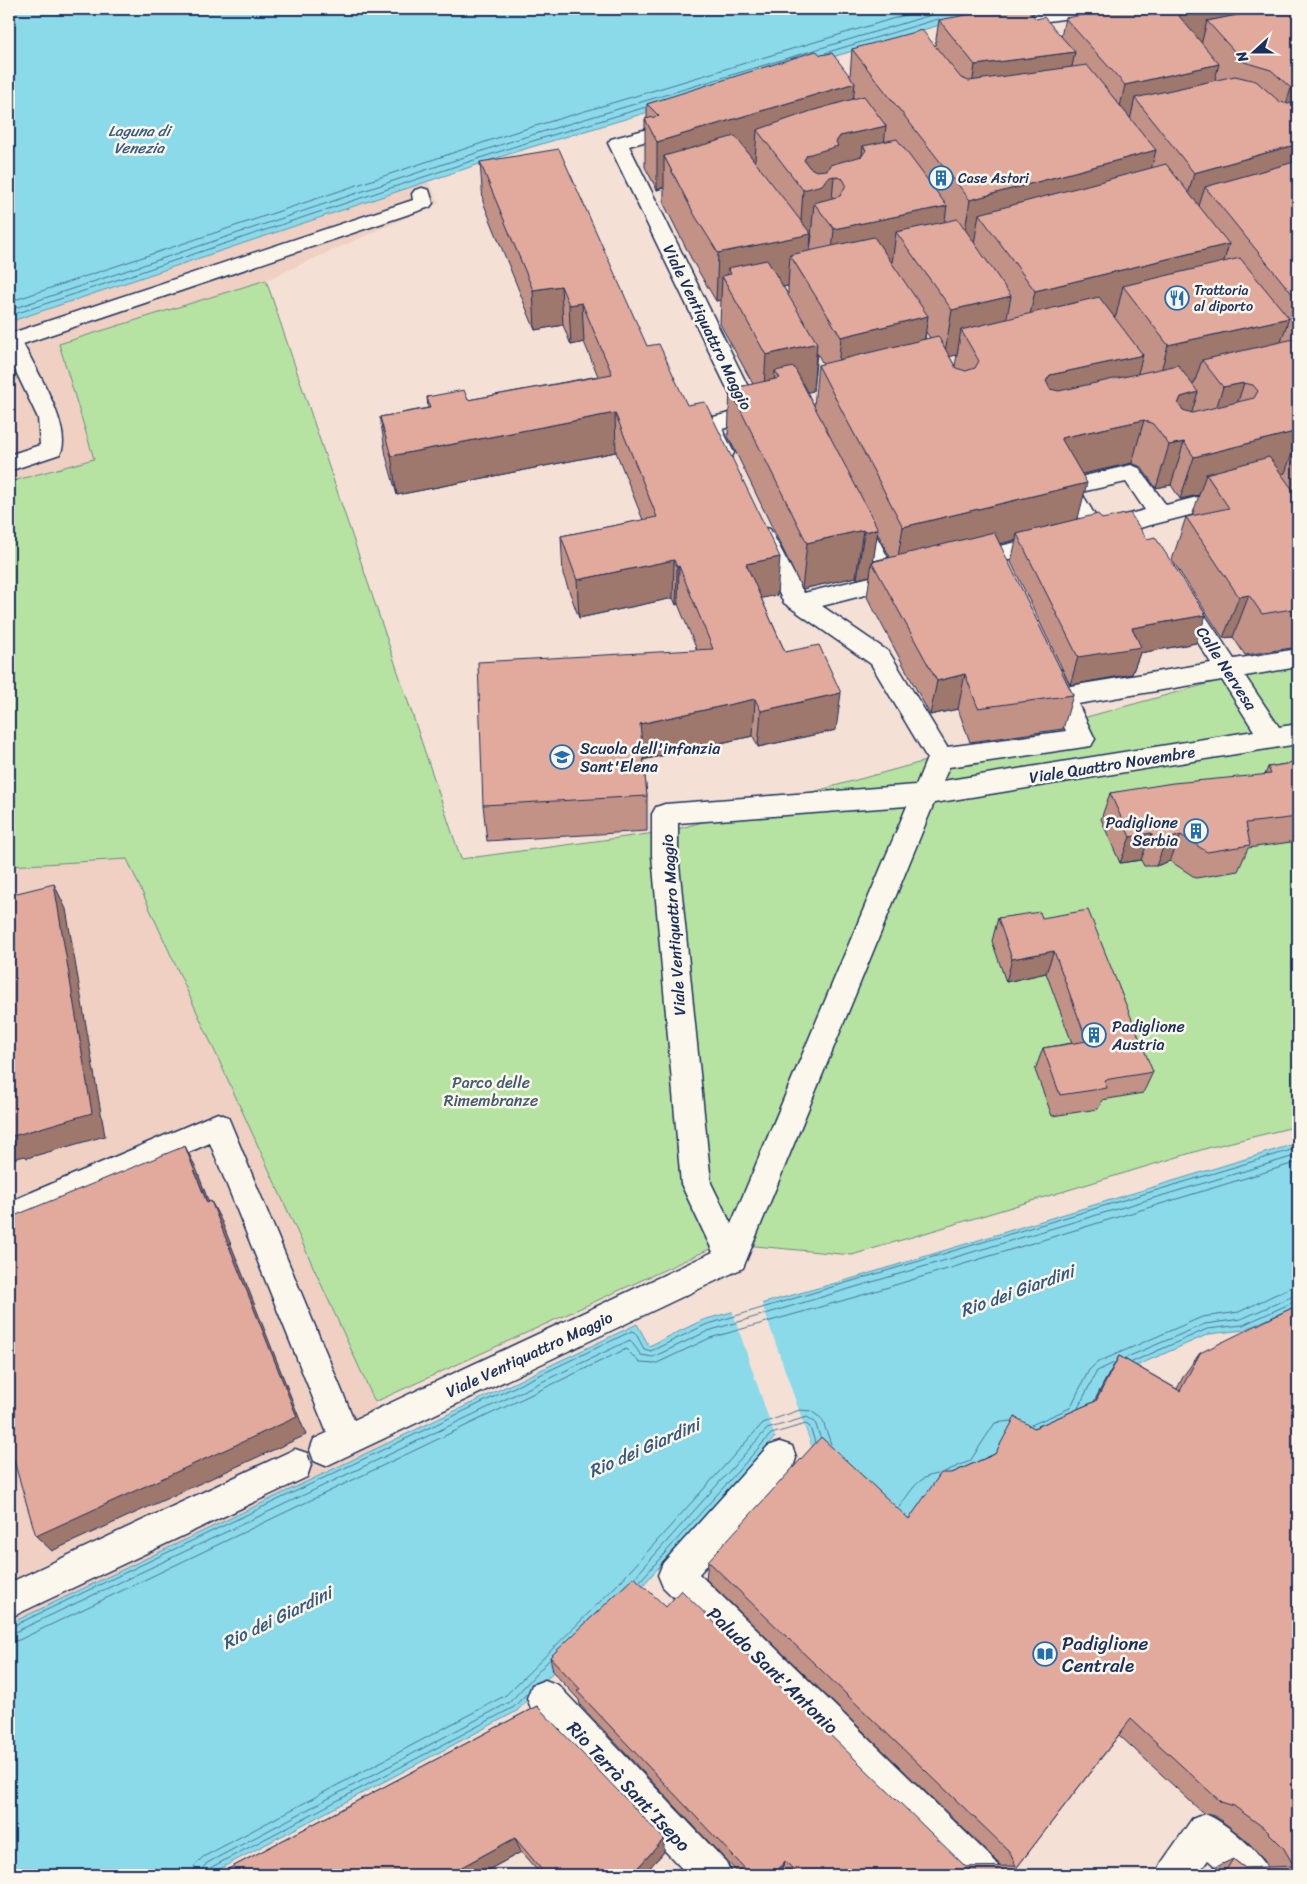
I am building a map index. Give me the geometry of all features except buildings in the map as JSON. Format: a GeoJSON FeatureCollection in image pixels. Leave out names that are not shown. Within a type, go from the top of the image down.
{"type":"FeatureCollection","features":[{"type":"Feature","properties":{"kind":"street"},"geometry":{"type":"LineString","coordinates":[[986,35],[1046,16],[1102,13]]}},
{"type":"Feature","properties":{"kind":"street"},"geometry":{"type":"LineString","coordinates":[[1014,26],[1030,45]]}},
{"type":"Feature","properties":{"kind":"street","name":"Viale Ventiquattro Maggio"},"geometry":{"type":"LineString","coordinates":[[696,121],[618,143],[655,198],[761,413],[709,424],[734,476]]}},
{"type":"Feature","properties":{"kind":"street"},"geometry":{"type":"LineString","coordinates":[[9,463],[52,449],[49,418],[10,341],[423,203],[422,194]]}},
{"type":"Feature","properties":{"kind":"street"},"geometry":{"type":"LineString","coordinates":[[1093,532],[1067,488],[1128,469],[1161,515]]}},
{"type":"Feature","properties":{"kind":"street"},"geometry":{"type":"LineString","coordinates":[[800,603],[936,570],[999,565],[1093,532],[1138,530],[1161,515],[1265,497],[1298,479]]}},
{"type":"Feature","properties":{"kind":"street"},"geometry":{"type":"LineString","coordinates":[[848,502],[888,581]]}},
{"type":"Feature","properties":{"kind":"street"},"geometry":{"type":"LineString","coordinates":[[732,1258],[940,758],[880,658],[792,597],[755,519]]}},
{"type":"Feature","properties":{"kind":"street","name":"Calle Nervesa"},"geometry":{"type":"LineString","coordinates":[[1170,579],[1272,738]]}},
{"type":"Feature","properties":{"kind":"street"},"geometry":{"type":"LineString","coordinates":[[1042,653],[1063,697],[1298,658]]}},
{"type":"Feature","properties":{"kind":"street","name":"Viale Quattro Novembre"},"geometry":{"type":"LineString","coordinates":[[940,758],[1082,739],[1063,697]]}},
{"type":"Feature","properties":{"kind":"street","name":"Viale Quattro Novembre"},"geometry":{"type":"LineString","coordinates":[[926,794],[1298,734]]}},
{"type":"Feature","properties":{"kind":"street","name":"Viale Ventiquattro Maggio"},"geometry":{"type":"LineString","coordinates":[[9,1216],[218,1126],[337,1437],[732,1258],[696,1184],[665,855],[665,814],[926,794]]}},
{"type":"Feature","properties":{"kind":"street","name":"Paludo Sant'Antonio"},"geometry":{"type":"LineString","coordinates":[[780,1458],[675,1575],[983,1875]]}},
{"type":"Feature","properties":{"kind":"street"},"geometry":{"type":"LineString","coordinates":[[10,1592],[295,1465]]}},
{"type":"Feature","properties":{"kind":"street","name":"Rio Terrà Sant'Isepo"},"geometry":{"type":"LineString","coordinates":[[545,1698],[713,1875]]}},
{"type":"Feature","properties":{"kind":"street"},"geometry":{"type":"LineString","coordinates":[[1175,1875],[1205,1832],[1252,1875]]}},
{"type":"Feature","properties":{"kind":"shaded area"},"geometry":{"type":"Polygon","coordinates":[[[428,181],[439,203],[266,280],[59,344],[94,459],[9,482],[9,322],[428,181]]]}},
{"type":"Feature","properties":{"kind":"shaded area"},"geometry":{"type":"Polygon","coordinates":[[[127,858],[375,1402],[387,1443],[9,1624],[9,866],[127,858]]]}},
{"type":"Feature","properties":{"kind":"green space","name":"Parco delle Rimembranze"},"geometry":{"type":"Polygon","coordinates":[[[266,280],[461,859],[670,831],[1251,672],[1298,666],[1298,1126],[1211,1147],[852,1255],[723,1243],[375,1402],[127,859],[9,866],[9,482],[94,459],[59,344],[266,280]]]}},
{"type":"Feature","properties":{"kind":"water","name":"Laguna di Venezia"},"geometry":{"type":"Polygon","coordinates":[[[9,9],[993,9],[518,151],[9,322],[9,9]]]}},
{"type":"Feature","properties":{"kind":"water","name":"Rio dei Giardini"},"geometry":{"type":"Polygon","coordinates":[[[1298,1143],[1298,1305],[1244,1330],[1209,1334],[1106,1379],[1083,1422],[988,1469],[902,1537],[816,1458],[805,1428],[775,1437],[635,1594],[553,1672],[517,1711],[208,1875],[9,1875],[9,1624],[637,1324],[649,1346],[703,1320],[854,1278],[1298,1143]]]}},
{"type":"Feature","properties":{"kind":"pier"},"geometry":{"type":"Polygon","coordinates":[[[761,1301],[812,1447],[809,1446],[804,1431],[780,1438],[775,1437],[732,1310],[761,1301]]]}},
{"type":"Feature","properties":{"kind":"place","name":"Case Astori"},"geometry":{"type":"Point","coordinates":[941,178]}},
{"type":"Feature","properties":{"kind":"place","name":"Trattoria al diporto"},"geometry":{"type":"Point","coordinates":[1177,298]}},
{"type":"Feature","properties":{"kind":"place","name":"Scuola dell'infanzia Sant'Elena"},"geometry":{"type":"Point","coordinates":[562,757]}},
{"type":"Feature","properties":{"kind":"place","name":"Padiglione Serbia"},"geometry":{"type":"Point","coordinates":[1196,831]}},
{"type":"Feature","properties":{"kind":"place","name":"Padiglione Austria"},"geometry":{"type":"Point","coordinates":[1094,1035]}},
{"type":"Feature","properties":{"kind":"place","name":"Padiglione Centrale"},"geometry":{"type":"Point","coordinates":[1045,1654]}}]}
